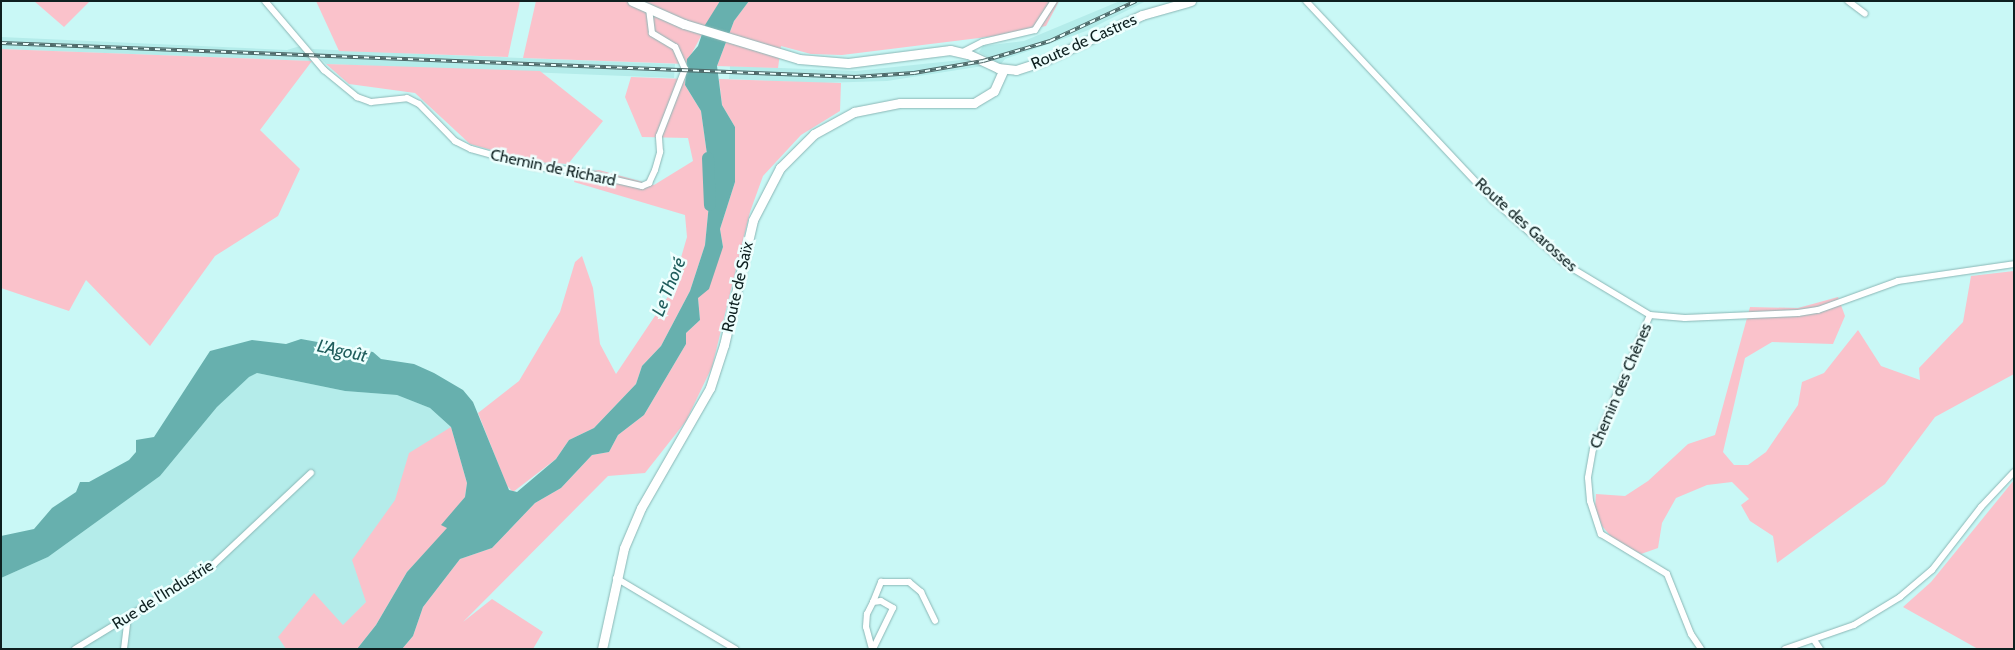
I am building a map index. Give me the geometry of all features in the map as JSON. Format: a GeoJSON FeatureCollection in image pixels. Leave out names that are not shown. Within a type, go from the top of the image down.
{"type":"FeatureCollection","features":[{"type":"Feature","properties":{"kind":"street","name":"Chemin de Richard"},"geometry":{"type":"LineString","coordinates":[[265,1],[324,70],[357,97],[371,102],[401,97],[413,100],[462,146],[535,167],[572,170],[628,185],[648,183],[655,170],[660,152],[658,136],[685,69],[675,47],[652,33],[649,10]]}},
{"type":"Feature","properties":{"kind":"street"},"geometry":{"type":"LineString","coordinates":[[632,1],[684,24],[744,44],[825,62],[870,61],[940,50],[963,52],[1004,69]]}},
{"type":"Feature","properties":{"kind":"street"},"geometry":{"type":"LineString","coordinates":[[963,52],[983,42],[1035,30],[1054,1]]}},
{"type":"Feature","properties":{"kind":"street","name":"Route de Castres"},"geometry":{"type":"LineString","coordinates":[[1004,69],[1032,66],[1142,15],[1191,1]]}},
{"type":"Feature","properties":{"kind":"street","name":"Route des Garosses"},"geometry":{"type":"LineString","coordinates":[[1306,1],[1494,201],[1565,264],[1650,315],[1685,318],[1798,313],[1818,310],[1898,281],[2014,264]]}},
{"type":"Feature","properties":{"kind":"street"},"geometry":{"type":"LineString","coordinates":[[1848,1],[1865,14]]}},
{"type":"Feature","properties":{"kind":"street","name":"Route de Saïx"},"geometry":{"type":"LineString","coordinates":[[602,649],[616,578],[632,526],[710,388],[724,346],[753,220],[780,168],[814,134],[848,115],[890,104],[974,103],[994,92],[1004,69]]}},
{"type":"Feature","properties":{"kind":"street","name":"Chemin des Chênes"},"geometry":{"type":"LineString","coordinates":[[1650,315],[1593,449],[1588,478],[1590,501],[1601,534],[1667,574],[1691,634],[1701,649]]}},
{"type":"Feature","properties":{"kind":"street"},"geometry":{"type":"LineString","coordinates":[[1785,649],[1814,640],[1875,614],[1922,581],[2014,472]]}},
{"type":"Feature","properties":{"kind":"street","name":"Rue de l'Industrie"},"geometry":{"type":"LineString","coordinates":[[75,649],[214,564],[311,473]]}},
{"type":"Feature","properties":{"kind":"street"},"geometry":{"type":"LineString","coordinates":[[616,578],[735,649]]}},
{"type":"Feature","properties":{"kind":"street"},"geometry":{"type":"LineString","coordinates":[[873,649],[866,627],[867,614],[881,582],[909,582],[921,592],[935,621]]}},
{"type":"Feature","properties":{"kind":"street"},"geometry":{"type":"LineString","coordinates":[[873,602],[880,601],[893,608],[873,649]]}},
{"type":"Feature","properties":{"kind":"street"},"geometry":{"type":"LineString","coordinates":[[124,649],[128,616]]}},
{"type":"Feature","properties":{"kind":"street"},"geometry":{"type":"LineString","coordinates":[[1814,640],[1820,649]]}},
{"type":"Feature","properties":{"kind":"shaded area"},"geometry":{"type":"Polygon","coordinates":[[[34,1],[90,1],[64,27],[34,1]]]}},
{"type":"Feature","properties":{"kind":"shaded area"},"geometry":{"type":"Polygon","coordinates":[[[316,1],[520,1],[508,57],[339,51],[316,1]]]}},
{"type":"Feature","properties":{"kind":"shaded area"},"geometry":{"type":"Polygon","coordinates":[[[536,1],[720,1],[686,64],[523,58],[536,1]]]}},
{"type":"Feature","properties":{"kind":"shaded area"},"geometry":{"type":"Polygon","coordinates":[[[749,1],[1059,1],[1046,26],[995,36],[842,55],[811,54],[781,46],[778,68],[717,66],[734,21],[749,1]]]}},
{"type":"Feature","properties":{"kind":"shaded area"},"geometry":{"type":"Polygon","coordinates":[[[1120,1],[1146,1],[1086,31],[1005,59],[1001,64],[979,52],[983,46],[1024,41],[1120,1]]]}},
{"type":"Feature","properties":{"kind":"shaded area"},"geometry":{"type":"Polygon","coordinates":[[[1,37],[287,50],[300,46],[312,61],[1,49],[1,37]]]}},
{"type":"Feature","properties":{"kind":"shaded area"},"geometry":{"type":"Polygon","coordinates":[[[1,49],[312,61],[260,130],[300,169],[278,216],[215,256],[150,346],[86,280],[69,311],[1,288],[1,49]]]}},
{"type":"Feature","properties":{"kind":"shaded area"},"geometry":{"type":"Polygon","coordinates":[[[312,49],[675,64],[674,78],[326,64],[312,49]]]}},
{"type":"Feature","properties":{"kind":"shaded area"},"geometry":{"type":"Polygon","coordinates":[[[971,59],[983,66],[887,81],[820,83],[729,79],[730,66],[856,71],[971,59]]]}},
{"type":"Feature","properties":{"kind":"shaded area"},"geometry":{"type":"Polygon","coordinates":[[[326,64],[540,71],[603,121],[568,164],[534,162],[470,144],[415,93],[349,84],[326,64]]]}},
{"type":"Feature","properties":{"kind":"shaded area"},"geometry":{"type":"Polygon","coordinates":[[[631,77],[685,79],[685,85],[701,111],[711,183],[705,245],[690,291],[661,346],[642,366],[636,384],[594,428],[569,440],[556,459],[513,492],[507,486],[478,413],[519,381],[560,312],[575,262],[582,256],[593,288],[600,344],[616,374],[671,292],[687,237],[685,215],[574,182],[576,173],[599,170],[654,185],[693,161],[688,138],[642,137],[625,97],[631,77]]]}},
{"type":"Feature","properties":{"kind":"shaded area"},"geometry":{"type":"Polygon","coordinates":[[[719,79],[841,83],[840,111],[801,135],[763,176],[750,212],[712,367],[686,421],[645,473],[608,476],[463,622],[492,599],[543,632],[533,649],[402,649],[413,636],[423,607],[460,559],[492,548],[535,503],[561,488],[592,455],[609,452],[618,435],[644,415],[686,344],[686,333],[700,320],[698,298],[723,247],[720,229],[735,182],[735,127],[722,105],[719,79]]]}},
{"type":"Feature","properties":{"kind":"shaded area"},"geometry":{"type":"Polygon","coordinates":[[[2014,271],[2014,374],[1935,417],[1885,484],[1777,563],[1773,536],[1750,521],[1741,505],[1749,499],[1732,482],[1707,485],[1676,498],[1662,523],[1658,548],[1641,554],[1614,540],[1602,526],[1595,508],[1596,494],[1625,496],[1648,481],[1688,444],[1715,435],[1750,307],[1798,308],[1838,297],[1845,316],[1833,344],[1772,342],[1745,358],[1723,452],[1734,465],[1748,465],[1766,452],[1798,405],[1802,382],[1824,373],[1858,330],[1881,366],[1920,380],[1919,368],[1963,322],[1971,276],[2014,271]]]}},
{"type":"Feature","properties":{"kind":"shaded area"},"geometry":{"type":"Polygon","coordinates":[[[257,373],[345,391],[397,395],[430,408],[451,427],[448,518],[343,626],[327,649],[1,649],[1,578],[48,557],[160,476],[217,407],[248,377],[257,373]]]}},
{"type":"Feature","properties":{"kind":"shaded area"},"geometry":{"type":"Polygon","coordinates":[[[451,427],[467,483],[465,497],[442,525],[448,528],[407,572],[376,625],[357,649],[286,649],[278,637],[314,593],[343,625],[366,602],[352,560],[395,500],[409,453],[451,427]]]}},
{"type":"Feature","properties":{"kind":"shaded area"},"geometry":{"type":"Polygon","coordinates":[[[2014,480],[2014,649],[1978,649],[1903,607],[1931,582],[2014,480]]]}},
{"type":"Feature","properties":{"kind":"water","name":"L'Agoût"},"geometry":{"type":"Polygon","coordinates":[[[720,1],[749,1],[734,21],[717,66],[722,105],[735,127],[735,182],[720,229],[723,247],[709,289],[698,298],[700,320],[686,333],[686,344],[644,415],[618,435],[609,452],[592,455],[561,488],[535,503],[492,548],[460,559],[423,607],[413,636],[402,649],[357,649],[376,625],[407,572],[447,528],[441,525],[465,497],[467,483],[451,427],[430,408],[397,395],[345,391],[257,373],[249,377],[217,407],[160,476],[48,557],[1,578],[1,536],[34,529],[52,508],[76,492],[80,482],[89,482],[129,460],[136,452],[136,440],[154,437],[210,351],[252,340],[286,344],[301,339],[373,352],[381,359],[414,364],[434,373],[463,390],[473,402],[509,490],[517,492],[556,459],[569,440],[594,428],[636,384],[642,366],[661,346],[690,291],[705,245],[711,183],[701,111],[685,85],[687,59],[698,46],[705,25],[720,1]]]}},
{"type":"Feature","properties":{"kind":"waterway","name":"Le Thoré"},"geometry":{"type":"LineString","coordinates":[[708,158],[710,205]]}},
{"type":"Feature","properties":{"kind":"railway"},"geometry":{"type":"LineString","coordinates":[[1,43],[855,77],[914,73],[983,61],[1050,41],[1136,1]]}}]}
